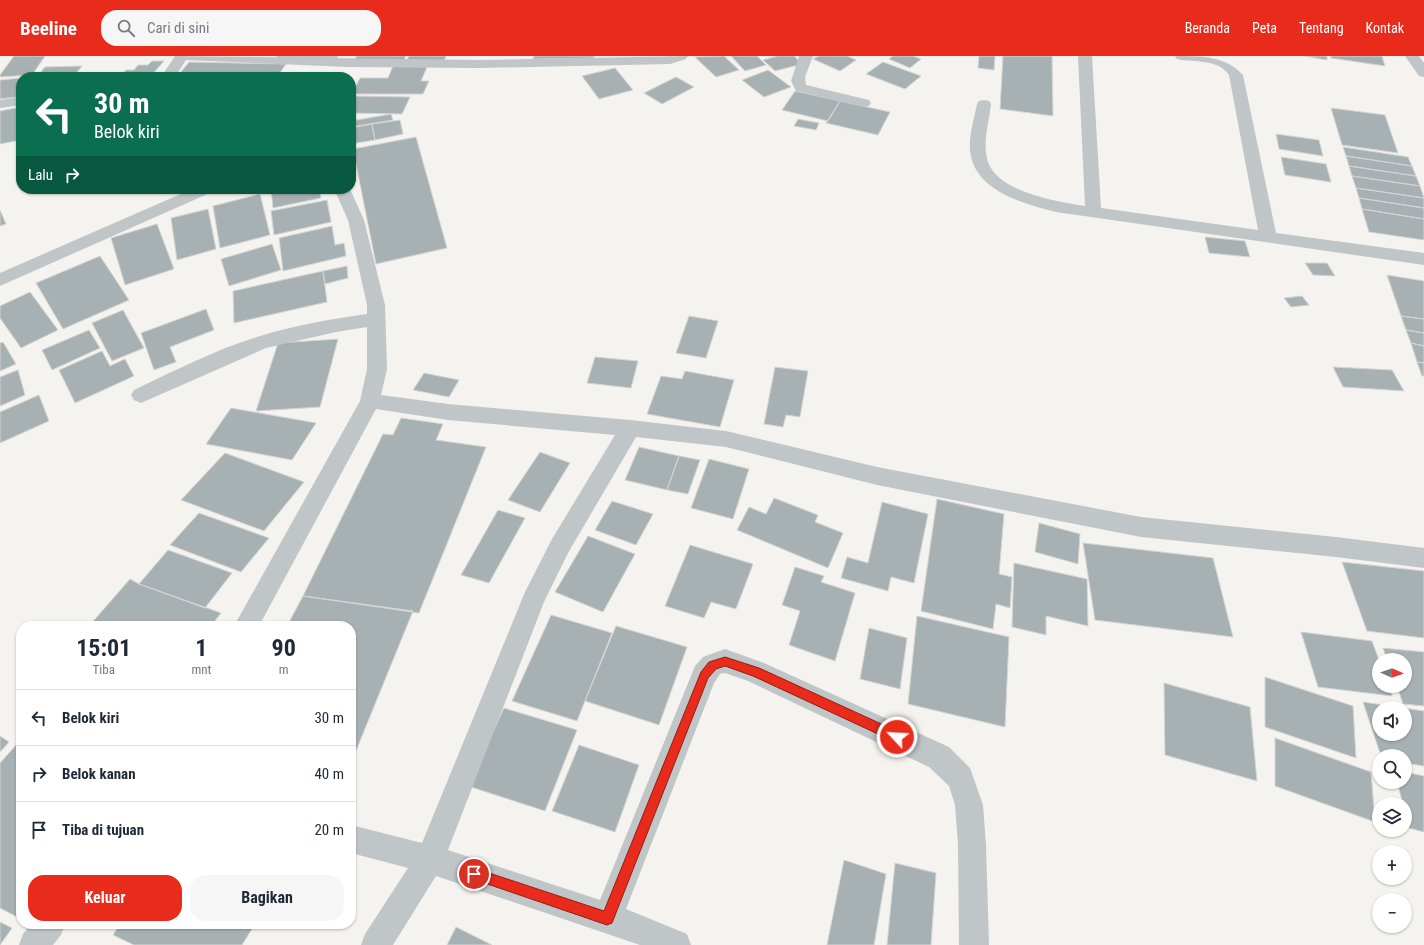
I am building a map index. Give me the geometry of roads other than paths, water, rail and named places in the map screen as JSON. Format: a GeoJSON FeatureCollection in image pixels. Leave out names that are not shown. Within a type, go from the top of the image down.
{"type":"FeatureCollection","features":[{"type":"Feature","properties":{"kind":"street"},"geometry":{"type":"LineString","coordinates":[[172,72],[183,56],[205,58],[479,64],[670,60],[681,56]]}},
{"type":"Feature","properties":{"kind":"street"},"geometry":{"type":"LineString","coordinates":[[1085,56],[1093,212]]}},
{"type":"Feature","properties":{"kind":"street"},"geometry":{"type":"LineString","coordinates":[[1182,56],[1218,61],[1233,69],[1236,75],[1268,237]]}},
{"type":"Feature","properties":{"kind":"street"},"geometry":{"type":"LineString","coordinates":[[1412,56],[1424,73]]}},
{"type":"Feature","properties":{"kind":"street"},"geometry":{"type":"LineString","coordinates":[[807,57],[798,80],[798,86],[864,103]]}},
{"type":"Feature","properties":{"kind":"street"},"geometry":{"type":"LineString","coordinates":[[345,72],[349,60]]}},
{"type":"Feature","properties":{"kind":"street"},"geometry":{"type":"LineString","coordinates":[[0,104],[16,102]]}},
{"type":"Feature","properties":{"kind":"street"},"geometry":{"type":"LineString","coordinates":[[984,104],[978,150],[983,168],[993,181],[1012,192],[1056,207],[1424,259]]}},
{"type":"Feature","properties":{"kind":"street"},"geometry":{"type":"LineString","coordinates":[[0,280],[195,194]]}},
{"type":"Feature","properties":{"kind":"street"},"geometry":{"type":"LineString","coordinates":[[249,621],[370,401],[377,369],[376,305],[356,220],[344,194]]}},
{"type":"Feature","properties":{"kind":"street"},"geometry":{"type":"LineString","coordinates":[[141,395],[194,370],[262,342],[336,325],[376,319]]}},
{"type":"Feature","properties":{"kind":"street"},"geometry":{"type":"LineString","coordinates":[[370,401],[448,412],[630,428],[726,439],[877,476],[1141,527],[1336,547],[1424,558]]}},
{"type":"Feature","properties":{"kind":"street"},"geometry":{"type":"LineString","coordinates":[[376,945],[430,859],[533,600],[560,546],[630,428]]}},
{"type":"Feature","properties":{"kind":"street"},"geometry":{"type":"LineString","coordinates":[[607,919],[704,675],[712,665],[725,662],[755,672],[939,757],[960,778],[969,805],[972,845],[974,945]]}},
{"type":"Feature","properties":{"kind":"street"},"geometry":{"type":"LineString","coordinates":[[356,840],[430,859],[607,919],[626,924],[676,945]]}},
{"type":"Feature","properties":{"kind":"street"},"geometry":{"type":"LineString","coordinates":[[34,945],[46,929]]}}]}
